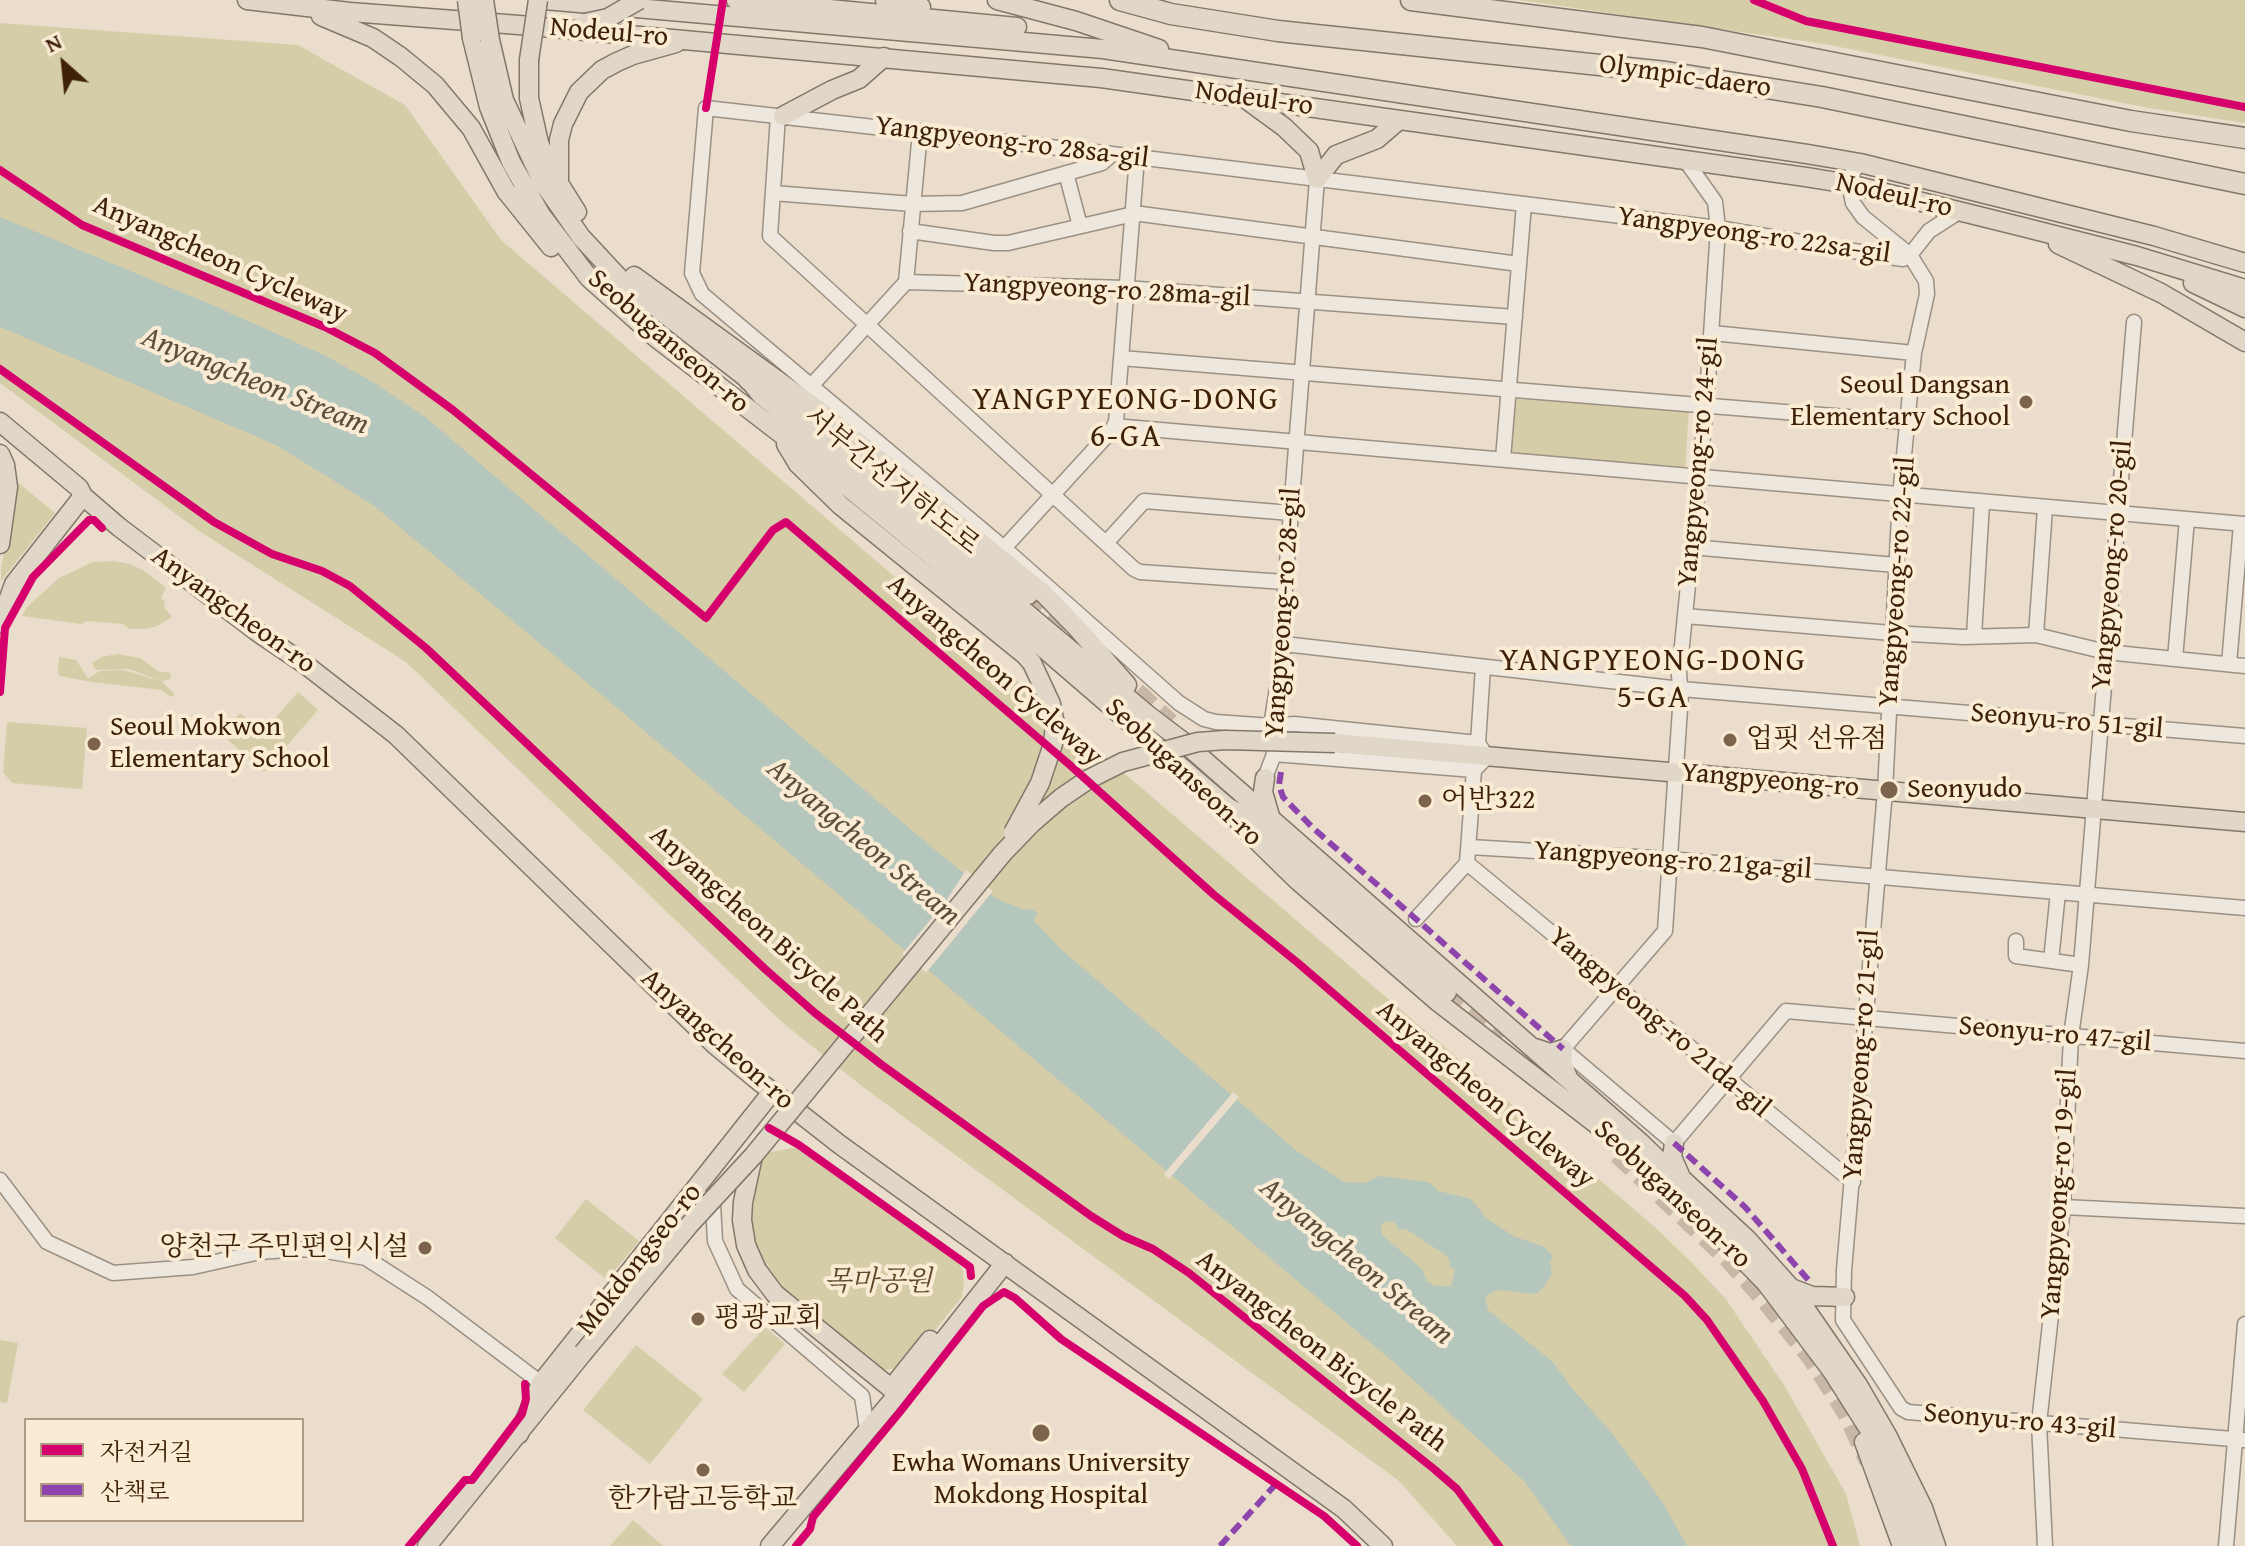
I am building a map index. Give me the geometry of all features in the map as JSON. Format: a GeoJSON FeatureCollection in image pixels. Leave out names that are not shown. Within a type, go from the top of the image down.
{"type":"FeatureCollection","features":[{"type":"Feature","properties":{"kind":"highway","name":"Olympic-daero"},"geometry":{"type":"LineString","coordinates":[[1120,0],[1171,14],[1278,31],[1666,72],[1806,95],[2245,184]]}},
{"type":"Feature","properties":{"kind":"highway","name":"Olympic-daero"},"geometry":{"type":"LineString","coordinates":[[1411,0],[1702,37],[2131,121],[2245,138]]}},
{"type":"Feature","properties":{"kind":"highway","name":"서부간선지하도로"},"geometry":{"type":"LineString","coordinates":[[758,378],[823,426],[1028,594]]}},
{"type":"Feature","properties":{"kind":"highway"},"geometry":{"type":"LineString","coordinates":[[1231,810],[1250,820],[1446,992]]}},
{"type":"Feature","properties":{"kind":"main road","name":"Nodeul-ro"},"geometry":{"type":"LineString","coordinates":[[247,0],[350,12],[1101,78],[1849,184],[2137,256],[2244,301]]}},
{"type":"Feature","properties":{"kind":"main road"},"geometry":{"type":"LineString","coordinates":[[325,0],[350,12]]}},
{"type":"Feature","properties":{"kind":"main road","name":"Seobuganseon-ro"},"geometry":{"type":"LineString","coordinates":[[467,0],[504,100],[537,172],[566,218],[593,252],[621,280],[758,378],[761,395],[1164,725],[1747,1239],[1791,1288],[1874,1412],[1923,1508],[1936,1546]]}},
{"type":"Feature","properties":{"kind":"main road","name":"Seobuganseon-ro"},"geometry":{"type":"LineString","coordinates":[[484,0],[481,39],[489,107],[511,162],[541,215],[589,278],[655,337],[932,555],[1231,810],[1242,826],[1308,890],[1438,1002],[1605,1131],[1712,1228],[1774,1293],[1816,1347],[1847,1394],[1886,1464],[1919,1546]]}},
{"type":"Feature","properties":{"kind":"main road"},"geometry":{"type":"LineString","coordinates":[[538,0],[529,60],[531,116],[539,143],[560,186],[591,231],[626,268],[758,378]]}},
{"type":"Feature","properties":{"kind":"main road","name":"Nodeul-ro"},"geometry":{"type":"LineString","coordinates":[[545,0],[1103,49],[1860,163],[2154,236],[2245,263]]}},
{"type":"Feature","properties":{"kind":"main road"},"geometry":{"type":"LineString","coordinates":[[519,25],[585,23],[608,18],[639,0]]}},
{"type":"Feature","properties":{"kind":"main road"},"geometry":{"type":"LineString","coordinates":[[736,0],[1017,27]]}},
{"type":"Feature","properties":{"kind":"main road"},"geometry":{"type":"LineString","coordinates":[[885,0],[1017,27],[1103,49]]}},
{"type":"Feature","properties":{"kind":"main road"},"geometry":{"type":"LineString","coordinates":[[895,1],[904,0]]}},
{"type":"Feature","properties":{"kind":"main road"},"geometry":{"type":"LineString","coordinates":[[997,0],[1076,21],[1207,65]]}},
{"type":"Feature","properties":{"kind":"main road"},"geometry":{"type":"LineString","coordinates":[[288,5],[336,21],[373,38],[423,74],[445,95],[471,128],[499,179],[529,222],[558,256],[589,278]]}},
{"type":"Feature","properties":{"kind":"main road"},"geometry":{"type":"LineString","coordinates":[[560,186],[558,152],[563,124],[579,92],[602,70],[633,55],[688,40]]}},
{"type":"Feature","properties":{"kind":"main road"},"geometry":{"type":"LineString","coordinates":[[780,116],[859,79],[884,57]]}},
{"type":"Feature","properties":{"kind":"main road"},"geometry":{"type":"LineString","coordinates":[[1245,98],[1284,127],[1309,151],[1317,179]]}},
{"type":"Feature","properties":{"kind":"main road"},"geometry":{"type":"LineString","coordinates":[[1317,179],[1336,155],[1377,139],[1399,120]]}},
{"type":"Feature","properties":{"kind":"main road"},"geometry":{"type":"LineString","coordinates":[[2019,226],[2161,293],[2245,342]]}},
{"type":"Feature","properties":{"kind":"main road"},"geometry":{"type":"LineString","coordinates":[[2154,236],[2245,255]]}},
{"type":"Feature","properties":{"kind":"main road","name":"Anyangcheon-ro"},"geometry":{"type":"LineString","coordinates":[[0,422],[79,488],[83,496],[119,527],[396,735],[715,1045],[772,1092],[839,1144],[1344,1509],[1383,1546]]}},
{"type":"Feature","properties":{"kind":"main road","name":"Anyangcheon-ro"},"geometry":{"type":"LineString","coordinates":[[0,437],[71,495],[83,496]]}},
{"type":"Feature","properties":{"kind":"main road"},"geometry":{"type":"LineString","coordinates":[[783,438],[798,464],[840,505],[1032,663],[1051,704],[1055,724],[1053,744],[1040,783],[1003,853]]}},
{"type":"Feature","properties":{"kind":"main road"},"geometry":{"type":"LineString","coordinates":[[0,454],[8,487],[2,509],[0,544]]}},
{"type":"Feature","properties":{"kind":"main road"},"geometry":{"type":"LineString","coordinates":[[0,623],[14,584],[83,496]]}},
{"type":"Feature","properties":{"kind":"main road","name":"Yangpyeong-ro"},"geometry":{"type":"LineString","coordinates":[[1003,853],[1061,798],[1089,779],[1123,762],[1176,747],[1226,740],[1335,743],[2245,822]]}},
{"type":"Feature","properties":{"kind":"main road"},"geometry":{"type":"LineString","coordinates":[[1229,782],[1243,786],[1265,778],[1263,792],[1271,819]]}},
{"type":"Feature","properties":{"kind":"main road","name":"Mokdongseo-ro"},"geometry":{"type":"LineString","coordinates":[[427,1546],[690,1224],[753,1156],[1003,853]]}},
{"type":"Feature","properties":{"kind":"main road"},"geometry":{"type":"LineString","coordinates":[[1532,1047],[1550,1053],[1563,1049],[1562,1063],[1570,1081]]}},
{"type":"Feature","properties":{"kind":"main road","name":"Mokdongseo-ro"},"geometry":{"type":"LineString","coordinates":[[519,1434],[541,1383],[772,1092]]}},
{"type":"Feature","properties":{"kind":"main road"},"geometry":{"type":"LineString","coordinates":[[1641,1143],[1662,1147],[1674,1143],[1672,1157],[1681,1178]]}},
{"type":"Feature","properties":{"kind":"main road"},"geometry":{"type":"LineString","coordinates":[[753,1156],[742,1220],[746,1245],[765,1283],[898,1394]]}},
{"type":"Feature","properties":{"kind":"main road"},"geometry":{"type":"LineString","coordinates":[[770,1546],[898,1394],[910,1388],[1005,1263]]}},
{"type":"Feature","properties":{"kind":"main road"},"geometry":{"type":"LineString","coordinates":[[1791,1288],[1812,1296],[1845,1297]]}},
{"type":"Feature","properties":{"kind":"main road"},"geometry":{"type":"LineString","coordinates":[[1847,1394],[1902,1546]]}},
{"type":"Feature","properties":{"kind":"street","name":"Yangpyeong-ro 28sa-gil"},"geometry":{"type":"LineString","coordinates":[[706,108],[1317,179]]}},
{"type":"Feature","properties":{"kind":"street","name":"Yangpyeong-ro"},"geometry":{"type":"LineString","coordinates":[[706,108],[692,273],[702,294],[1004,548],[1193,713],[1216,722],[1271,726],[1294,724],[1480,757]]}},
{"type":"Feature","properties":{"kind":"street"},"geometry":{"type":"LineString","coordinates":[[780,116],[770,236],[1140,572],[1285,582]]}},
{"type":"Feature","properties":{"kind":"street"},"geometry":{"type":"LineString","coordinates":[[812,385],[906,282],[920,132]]}},
{"type":"Feature","properties":{"kind":"street"},"geometry":{"type":"LineString","coordinates":[[773,193],[913,204],[962,203],[1102,163],[1112,154]]}},
{"type":"Feature","properties":{"kind":"street"},"geometry":{"type":"LineString","coordinates":[[1004,548],[1114,426],[1137,157]]}},
{"type":"Feature","properties":{"kind":"street","name":"Yangpyeong-ro 24-gil"},"geometry":{"type":"LineString","coordinates":[[1563,1049],[1665,931],[1681,689],[1679,675],[1706,404],[1718,228],[1715,202],[1686,161]]}},
{"type":"Feature","properties":{"kind":"street"},"geometry":{"type":"LineString","coordinates":[[1849,184],[1852,173],[1860,163]]}},
{"type":"Feature","properties":{"kind":"street"},"geometry":{"type":"LineString","coordinates":[[1066,173],[1080,226]]}},
{"type":"Feature","properties":{"kind":"street","name":"Yangpyeong-ro 22sa-gil"},"geometry":{"type":"LineString","coordinates":[[1317,179],[1718,228],[1903,259],[1910,255],[1863,217],[1849,193],[1849,184]]}},
{"type":"Feature","properties":{"kind":"street","name":"Yangpyeong-ro 28-gil"},"geometry":{"type":"LineString","coordinates":[[1265,778],[1274,754],[1271,726],[1284,644],[1285,582],[1317,179]]}},
{"type":"Feature","properties":{"kind":"street"},"geometry":{"type":"LineString","coordinates":[[1503,459],[1524,204]]}},
{"type":"Feature","properties":{"kind":"street"},"geometry":{"type":"LineString","coordinates":[[1910,255],[1929,231],[1960,211]]}},
{"type":"Feature","properties":{"kind":"street"},"geometry":{"type":"LineString","coordinates":[[910,231],[994,243],[1131,215],[1519,264]]}},
{"type":"Feature","properties":{"kind":"street","name":"Yangpyeong-ro 22-gil"},"geometry":{"type":"LineString","coordinates":[[1885,791],[1900,496],[1914,353],[1927,294],[1926,281],[1910,255]]}},
{"type":"Feature","properties":{"kind":"street","name":"Yangpyeong-ro 28ma-gil"},"geometry":{"type":"LineString","coordinates":[[906,282],[1126,288],[1307,302]]}},
{"type":"Feature","properties":{"kind":"street"},"geometry":{"type":"LineString","coordinates":[[1307,302],[1515,317]]}},
{"type":"Feature","properties":{"kind":"street","name":"Yangpyeong-ro 20-gil"},"geometry":{"type":"LineString","coordinates":[[2092,809],[2134,322]]}},
{"type":"Feature","properties":{"kind":"street"},"geometry":{"type":"LineString","coordinates":[[1712,333],[1914,353]]}},
{"type":"Feature","properties":{"kind":"street"},"geometry":{"type":"LineString","coordinates":[[1121,358],[1908,422]]}},
{"type":"Feature","properties":{"kind":"street"},"geometry":{"type":"LineString","coordinates":[[1114,426],[2243,524],[2229,664]]}},
{"type":"Feature","properties":{"kind":"street"},"geometry":{"type":"LineString","coordinates":[[1106,543],[1144,501],[1291,513]]}},
{"type":"Feature","properties":{"kind":"street"},"geometry":{"type":"LineString","coordinates":[[1974,636],[1982,503]]}},
{"type":"Feature","properties":{"kind":"street"},"geometry":{"type":"LineString","coordinates":[[2036,635],[2045,508]]}},
{"type":"Feature","properties":{"kind":"street"},"geometry":{"type":"LineString","coordinates":[[2175,659],[2187,519]]}},
{"type":"Feature","properties":{"kind":"street"},"geometry":{"type":"LineString","coordinates":[[1691,547],[1896,565]]}},
{"type":"Feature","properties":{"kind":"street"},"geometry":{"type":"LineString","coordinates":[[1685,616],[1892,633],[2036,635],[2106,652],[2245,666]]}},
{"type":"Feature","properties":{"kind":"street","name":"Seonyu-ro 51-gil"},"geometry":{"type":"LineString","coordinates":[[1284,644],[1681,689],[2245,736]]}},
{"type":"Feature","properties":{"kind":"street"},"geometry":{"type":"LineString","coordinates":[[1416,919],[1467,863],[1480,757],[1483,667]]}},
{"type":"Feature","properties":{"kind":"street","name":"Yangpyeong-ro"},"geometry":{"type":"LineString","coordinates":[[1274,754],[1480,757]]}},
{"type":"Feature","properties":{"kind":"street","name":"Yangpyeong-ro 21-gil"},"geometry":{"type":"LineString","coordinates":[[1843,1320],[1844,1270],[1885,791]]}},
{"type":"Feature","properties":{"kind":"street","name":"Yangpyeong-ro 19-gil"},"geometry":{"type":"LineString","coordinates":[[2045,1546],[2039,1423],[2063,1207],[2071,1036],[2081,965],[2092,809]]}},
{"type":"Feature","properties":{"kind":"street","name":"Yangpyeong-ro 21ga-gil"},"geometry":{"type":"LineString","coordinates":[[1470,847],[1669,859],[2245,908]]}},
{"type":"Feature","properties":{"kind":"street","name":"Yangpyeong-ro 21da-gil"},"geometry":{"type":"LineString","coordinates":[[1467,863],[1853,1182]]}},
{"type":"Feature","properties":{"kind":"street"},"geometry":{"type":"LineString","coordinates":[[2043,976],[2058,892]]}},
{"type":"Feature","properties":{"kind":"street"},"geometry":{"type":"LineString","coordinates":[[2016,941],[2016,956],[2081,965]]}},
{"type":"Feature","properties":{"kind":"street","name":"Seonyu-ro 47-gil"},"geometry":{"type":"LineString","coordinates":[[1727,1080],[1786,1011],[2245,1051]]}},
{"type":"Feature","properties":{"kind":"street"},"geometry":{"type":"LineString","coordinates":[[1563,1049],[1674,1143],[1727,1080]]}},
{"type":"Feature","properties":{"kind":"street"},"geometry":{"type":"LineString","coordinates":[[0,1180],[47,1242],[113,1273],[193,1267],[260,1252],[326,1251],[366,1258],[428,1298],[541,1383]]}},
{"type":"Feature","properties":{"kind":"street"},"geometry":{"type":"LineString","coordinates":[[686,1201],[701,1198],[713,1204],[715,1241],[737,1289],[862,1396],[867,1429]]}},
{"type":"Feature","properties":{"kind":"street"},"geometry":{"type":"LineString","coordinates":[[2063,1207],[2245,1216]]}},
{"type":"Feature","properties":{"kind":"street","name":"Seonyu-ro 43-gil"},"geometry":{"type":"LineString","coordinates":[[1843,1320],[1901,1408],[1908,1412],[2239,1440]]}},
{"type":"Feature","properties":{"kind":"street"},"geometry":{"type":"LineString","coordinates":[[2226,1546],[2239,1440],[2245,1324]]}},
{"type":"Feature","properties":{"kind":"green space"},"geometry":{"type":"Polygon","coordinates":[[[1519,0],[2245,0],[2245,123],[2149,108],[1824,44],[1519,0]]]}},
{"type":"Feature","properties":{"kind":"green space"},"geometry":{"type":"Polygon","coordinates":[[[0,23],[298,45],[405,105],[501,240],[1656,1228],[1692,1263],[1725,1298],[1784,1385],[1846,1494],[1860,1546],[1457,1546],[1399,1481],[863,1087],[783,1023],[406,662],[199,531],[0,383],[0,23]]]}},
{"type":"Feature","properties":{"kind":"green space"},"geometry":{"type":"Polygon","coordinates":[[[1514,399],[1689,410],[1685,470],[1510,460],[1514,399]]]}},
{"type":"Feature","properties":{"kind":"green space"},"geometry":{"type":"Polygon","coordinates":[[[15,480],[55,513],[1,581],[1,570],[15,480]]]}},
{"type":"Feature","properties":{"kind":"green space"},"geometry":{"type":"Polygon","coordinates":[[[113,561],[143,570],[166,588],[161,598],[172,617],[157,626],[129,629],[123,624],[86,621],[81,624],[22,616],[27,607],[59,578],[93,562],[113,561]]]}},
{"type":"Feature","properties":{"kind":"green space"},"geometry":{"type":"Polygon","coordinates":[[[118,654],[140,658],[158,671],[170,673],[171,679],[162,681],[175,695],[171,697],[162,690],[92,682],[58,673],[59,657],[76,660],[88,678],[100,671],[123,670],[161,681],[129,669],[96,670],[92,663],[101,657],[118,654]]]}},
{"type":"Feature","properties":{"kind":"green space"},"geometry":{"type":"Polygon","coordinates":[[[298,692],[318,710],[264,772],[221,734],[240,713],[263,732],[298,692]]]}},
{"type":"Feature","properties":{"kind":"green space"},"geometry":{"type":"Polygon","coordinates":[[[7,722],[87,728],[82,789],[12,783],[3,772],[7,722]]]}},
{"type":"Feature","properties":{"kind":"green space","name":"목마공원"},"geometry":{"type":"Polygon","coordinates":[[[798,1147],[958,1261],[963,1271],[962,1297],[905,1367],[884,1370],[782,1290],[768,1273],[757,1251],[749,1203],[765,1153],[798,1147]]]}},
{"type":"Feature","properties":{"kind":"green space"},"geometry":{"type":"Polygon","coordinates":[[[586,1199],[639,1241],[607,1280],[555,1238],[586,1199]]]}},
{"type":"Feature","properties":{"kind":"green space"},"geometry":{"type":"Polygon","coordinates":[[[765,1327],[785,1344],[744,1392],[722,1374],[765,1327]]]}},
{"type":"Feature","properties":{"kind":"green space"},"geometry":{"type":"Polygon","coordinates":[[[0,1340],[18,1343],[7,1403],[0,1402],[0,1340]]]}},
{"type":"Feature","properties":{"kind":"green space"},"geometry":{"type":"Polygon","coordinates":[[[636,1345],[703,1399],[650,1464],[583,1410],[636,1345]]]}},
{"type":"Feature","properties":{"kind":"green space"},"geometry":{"type":"Polygon","coordinates":[[[633,1520],[663,1546],[610,1546],[633,1520]]]}},
{"type":"Feature","properties":{"kind":"water","name":"Anyangcheon Stream"},"geometry":{"type":"Polygon","coordinates":[[[0,217],[324,355],[373,382],[424,416],[941,855],[997,899],[1037,913],[1034,921],[1064,952],[1297,1151],[1344,1182],[1365,1183],[1379,1176],[1430,1183],[1438,1191],[1471,1199],[1485,1217],[1513,1236],[1545,1247],[1553,1257],[1550,1260],[1552,1274],[1542,1289],[1536,1294],[1497,1290],[1485,1296],[1488,1310],[1553,1362],[1615,1437],[1663,1503],[1687,1546],[1571,1546],[1524,1481],[1397,1365],[373,505],[276,445],[0,327],[0,217]],[[1389,1221],[1381,1224],[1382,1235],[1422,1269],[1427,1281],[1435,1286],[1451,1286],[1455,1270],[1450,1267],[1449,1259],[1406,1229],[1399,1230],[1395,1223],[1389,1221]]]}},
{"type":"Feature","properties":{"kind":"pier"},"geometry":{"type":"Polygon","coordinates":[[[966,870],[993,891],[926,973],[902,954],[946,901],[966,870]]]}},
{"type":"Feature","properties":{"kind":"pier"},"geometry":{"type":"Polygon","coordinates":[[[1233,1092],[1239,1097],[1169,1179],[1164,1174],[1233,1092]]]}},
{"type":"Feature","properties":{"kind":"tunnel"},"geometry":{"type":"LineString","coordinates":[[1028,594],[1078,639]]}},
{"type":"Feature","properties":{"kind":"tunnel"},"geometry":{"type":"LineString","coordinates":[[1114,672],[1170,723]]}},
{"type":"Feature","properties":{"kind":"tunnel"},"geometry":{"type":"LineString","coordinates":[[1446,992],[1499,1041]]}},
{"type":"Feature","properties":{"kind":"tunnel"},"geometry":{"type":"LineString","coordinates":[[1618,1154],[1728,1258],[1764,1298],[1812,1358],[1847,1413],[1869,1461]]}},
{"type":"Feature","properties":{"kind":"marked path"},"geometry":{"type":"LineString","coordinates":[[1281,772],[1279,785],[1283,797],[1312,827],[1563,1049]]}},
{"type":"Feature","properties":{"kind":"marked path"},"geometry":{"type":"LineString","coordinates":[[1674,1143],[1745,1207],[1811,1283]]}},
{"type":"Feature","properties":{"kind":"marked path"},"geometry":{"type":"LineString","coordinates":[[1220,1546],[1275,1485]]}},
{"type":"Feature","properties":{"kind":"cycle path"},"geometry":{"type":"LineString","coordinates":[[706,108],[723,0]]}},
{"type":"Feature","properties":{"kind":"cycle path"},"geometry":{"type":"LineString","coordinates":[[1754,0],[1806,21],[2245,107]]}},
{"type":"Feature","properties":{"kind":"cycle path","name":"Anyangcheon Cycleway"},"geometry":{"type":"LineString","coordinates":[[0,170],[82,225],[325,327],[375,353],[453,410],[706,618],[773,530],[786,522],[1071,766],[1213,894],[1298,963],[1685,1296],[1707,1320],[1763,1401],[1802,1469],[1833,1546]]}},
{"type":"Feature","properties":{"kind":"cycle path","name":"Anyangcheon Bicycle Path"},"geometry":{"type":"LineString","coordinates":[[0,369],[214,522],[272,554],[322,571],[350,586],[426,648],[815,1013],[1091,1216],[1123,1236],[1153,1249],[1189,1273],[1457,1489],[1499,1546]]}},
{"type":"Feature","properties":{"kind":"cycle path"},"geometry":{"type":"LineString","coordinates":[[0,692],[5,628],[33,577],[89,520],[94,520],[102,528]]}},
{"type":"Feature","properties":{"kind":"cycle path"},"geometry":{"type":"LineString","coordinates":[[769,1128],[799,1145],[970,1267],[971,1276]]}},
{"type":"Feature","properties":{"kind":"cycle path"},"geometry":{"type":"LineString","coordinates":[[796,1546],[810,1529],[813,1517],[983,1306],[1004,1292],[1061,1339],[1324,1516],[1357,1546]]}},
{"type":"Feature","properties":{"kind":"cycle path"},"geometry":{"type":"LineString","coordinates":[[409,1546],[465,1480],[472,1480],[522,1414],[526,1399],[525,1384]]}},
{"type":"Feature","properties":{"kind":"place","name":"Seoul Dangsan Elementary School"},"geometry":{"type":"Point","coordinates":[2026,402]}},
{"type":"Feature","properties":{"kind":"place","name":"업핏 선유점"},"geometry":{"type":"Point","coordinates":[1730,740]}},
{"type":"Feature","properties":{"kind":"place","name":"Seoul Mokwon Elementary School"},"geometry":{"type":"Point","coordinates":[94,744]}},
{"type":"Feature","properties":{"kind":"place","name":"Seonyudo"},"geometry":{"type":"Point","coordinates":[1889,790]}},
{"type":"Feature","properties":{"kind":"place","name":"어반322"},"geometry":{"type":"Point","coordinates":[1425,801]}},
{"type":"Feature","properties":{"kind":"place","name":"양천구 주민편익시설"},"geometry":{"type":"Point","coordinates":[425,1248]}},
{"type":"Feature","properties":{"kind":"place","name":"평광교회"},"geometry":{"type":"Point","coordinates":[698,1319]}},
{"type":"Feature","properties":{"kind":"place","name":"Ewha Womans University Mokdong Hospital"},"geometry":{"type":"Point","coordinates":[1041,1433]}},
{"type":"Feature","properties":{"kind":"place","name":"한가람고등학교"},"geometry":{"type":"Point","coordinates":[703,1470]}},
{"type":"Feature","properties":{"kind":"district","name":"YANGPYEONG-DONG 6-GA"},"geometry":{"type":"Point","coordinates":[1126,420]}},
{"type":"Feature","properties":{"kind":"district","name":"YANGPYEONG-DONG 5-GA"},"geometry":{"type":"Point","coordinates":[1653,680]}}]}
